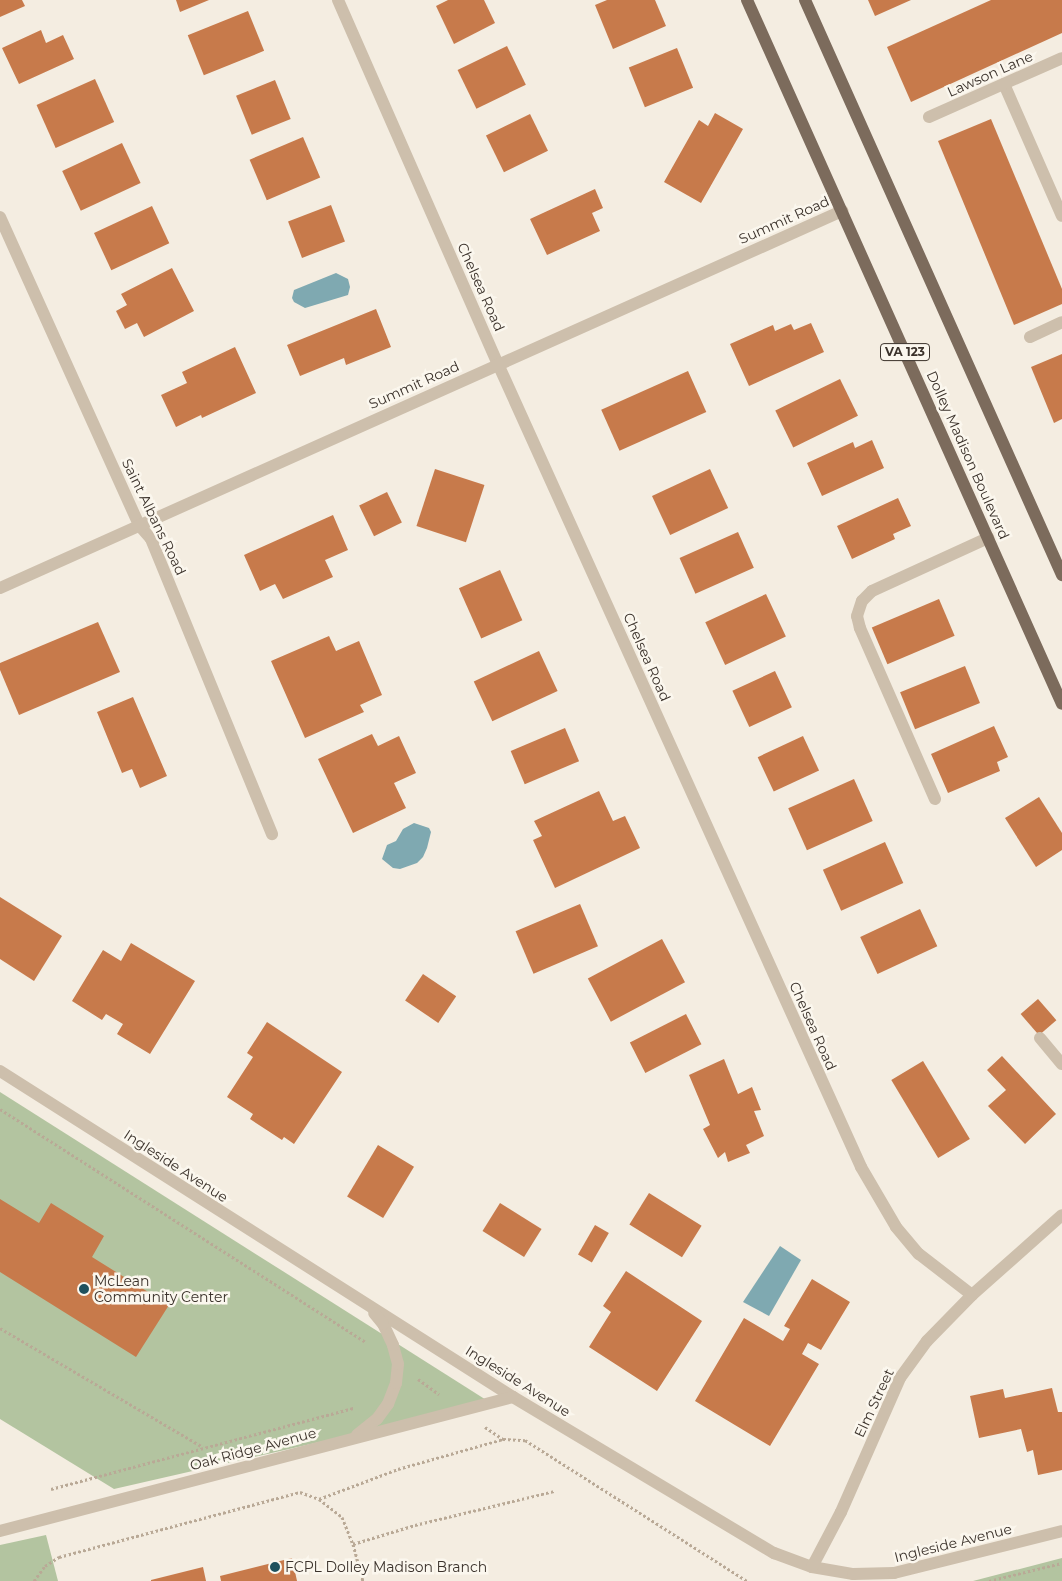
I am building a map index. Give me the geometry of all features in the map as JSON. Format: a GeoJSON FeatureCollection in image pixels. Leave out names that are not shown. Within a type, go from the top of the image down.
{"type":"FeatureCollection","features":[{"type":"Feature","properties":{"kind":"main road","name":"Dolley Madison Boulevard"},"geometry":{"type":"LineString","coordinates":[[747,0],[1062,704]]}},
{"type":"Feature","properties":{"kind":"main road"},"geometry":{"type":"LineString","coordinates":[[805,0],[1062,575]]}},
{"type":"Feature","properties":{"kind":"street","name":"Chelsea Road"},"geometry":{"type":"LineString","coordinates":[[338,0],[498,364],[861,1167],[896,1228],[919,1254],[972,1295]]}},
{"type":"Feature","properties":{"kind":"street","name":"Lawson Lane"},"geometry":{"type":"LineString","coordinates":[[929,118],[1062,58]]}},
{"type":"Feature","properties":{"kind":"street"},"geometry":{"type":"LineString","coordinates":[[1004,84],[1062,216]]}},
{"type":"Feature","properties":{"kind":"street","name":"Summit Road"},"geometry":{"type":"LineString","coordinates":[[0,588],[842,211]]}},
{"type":"Feature","properties":{"kind":"street","name":"Saint Albans Road"},"geometry":{"type":"LineString","coordinates":[[0,217],[139,525],[151,538],[272,834]]}},
{"type":"Feature","properties":{"kind":"street"},"geometry":{"type":"LineString","coordinates":[[1030,337],[1062,322]]}},
{"type":"Feature","properties":{"kind":"street"},"geometry":{"type":"LineString","coordinates":[[935,799],[860,628],[858,616],[862,601],[872,591],[988,538]]}},
{"type":"Feature","properties":{"kind":"street"},"geometry":{"type":"LineString","coordinates":[[1040,1038],[1062,1064]]}},
{"type":"Feature","properties":{"kind":"street","name":"Ingleside Avenue"},"geometry":{"type":"LineString","coordinates":[[0,1071],[513,1397],[774,1553],[812,1567],[853,1574],[894,1573],[1062,1532]]}},
{"type":"Feature","properties":{"kind":"street","name":"Elm Street"},"geometry":{"type":"LineString","coordinates":[[812,1567],[841,1512],[900,1378],[927,1341],[972,1295],[1062,1215]]}},
{"type":"Feature","properties":{"kind":"street"},"geometry":{"type":"LineString","coordinates":[[352,1439],[377,1420],[388,1404],[396,1383],[398,1364],[393,1345],[383,1324],[368,1305]]}},
{"type":"Feature","properties":{"kind":"street","name":"Oak Ridge Avenue"},"geometry":{"type":"LineString","coordinates":[[0,1531],[513,1397]]}},
{"type":"Feature","properties":{"kind":"path"},"geometry":{"type":"LineString","coordinates":[[0,1109],[371,1345]]}},
{"type":"Feature","properties":{"kind":"path"},"geometry":{"type":"LineString","coordinates":[[0,1328],[203,1447]]}},
{"type":"Feature","properties":{"kind":"path"},"geometry":{"type":"LineString","coordinates":[[51,1489],[359,1407]]}},
{"type":"Feature","properties":{"kind":"path"},"geometry":{"type":"LineString","coordinates":[[319,1499],[398,1469],[503,1439],[525,1440],[747,1581]]}},
{"type":"Feature","properties":{"kind":"path"},"geometry":{"type":"LineString","coordinates":[[353,1544],[415,1525],[554,1491]]}},
{"type":"Feature","properties":{"kind":"path"},"geometry":{"type":"LineString","coordinates":[[34,1581],[45,1566],[59,1557],[300,1492],[319,1499],[342,1517],[353,1544],[363,1581]]}},
{"type":"Feature","properties":{"kind":"path"},"geometry":{"type":"LineString","coordinates":[[989,1581],[1062,1562]]}},
{"type":"Feature","properties":{"kind":"green space"},"geometry":{"type":"Polygon","coordinates":[[[0,1092],[491,1403],[114,1489],[0,1419],[0,1092]]]}},
{"type":"Feature","properties":{"kind":"green space"},"geometry":{"type":"Polygon","coordinates":[[[46,1535],[58,1581],[0,1581],[0,1545],[46,1535]]]}},
{"type":"Feature","properties":{"kind":"green space"},"geometry":{"type":"Polygon","coordinates":[[[1062,1558],[1062,1581],[973,1581],[1062,1558]]]}},
{"type":"Feature","properties":{"kind":"water"},"geometry":{"type":"Polygon","coordinates":[[[336,273],[348,279],[350,287],[348,295],[305,308],[294,302],[292,298],[294,290],[336,273]]]}},
{"type":"Feature","properties":{"kind":"water"},"geometry":{"type":"Polygon","coordinates":[[[414,823],[429,828],[431,832],[423,857],[417,863],[400,869],[393,868],[382,859],[387,845],[396,841],[403,829],[414,823]]]}},
{"type":"Feature","properties":{"kind":"water"},"geometry":{"type":"Polygon","coordinates":[[[780,1246],[801,1260],[769,1316],[743,1302],[780,1246]]]}},
{"type":"Feature","properties":{"kind":"building"},"geometry":{"type":"Polygon","coordinates":[[[0,0],[22,0],[25,6],[0,17],[0,0]]]}},
{"type":"Feature","properties":{"kind":"building"},"geometry":{"type":"Polygon","coordinates":[[[176,0],[209,0],[180,12],[176,0]]]}},
{"type":"Feature","properties":{"kind":"building"},"geometry":{"type":"Polygon","coordinates":[[[448,0],[484,0],[495,23],[454,44],[436,6],[448,0]]]}},
{"type":"Feature","properties":{"kind":"building"},"geometry":{"type":"Polygon","coordinates":[[[607,0],[655,0],[666,26],[613,49],[595,5],[607,0]]]}},
{"type":"Feature","properties":{"kind":"building"},"geometry":{"type":"Polygon","coordinates":[[[868,0],[911,0],[875,16],[868,0]]]}},
{"type":"Feature","properties":{"kind":"building"},"geometry":{"type":"Polygon","coordinates":[[[991,0],[1062,0],[1062,33],[911,102],[887,47],[991,0]]]}},
{"type":"Feature","properties":{"kind":"building"},"geometry":{"type":"Polygon","coordinates":[[[248,11],[264,51],[204,75],[188,35],[248,11]]]}},
{"type":"Feature","properties":{"kind":"building"},"geometry":{"type":"Polygon","coordinates":[[[41,30],[46,43],[63,35],[74,59],[19,84],[2,48],[41,30]]]}},
{"type":"Feature","properties":{"kind":"building"},"geometry":{"type":"Polygon","coordinates":[[[507,46],[526,85],[476,109],[458,70],[507,46]]]}},
{"type":"Feature","properties":{"kind":"building"},"geometry":{"type":"Polygon","coordinates":[[[677,48],[693,88],[645,107],[629,67],[677,48]]]}},
{"type":"Feature","properties":{"kind":"building"},"geometry":{"type":"Polygon","coordinates":[[[95,79],[114,122],[56,148],[37,105],[95,79]]]}},
{"type":"Feature","properties":{"kind":"building"},"geometry":{"type":"Polygon","coordinates":[[[275,80],[291,119],[252,135],[236,96],[275,80]]]}},
{"type":"Feature","properties":{"kind":"building"},"geometry":{"type":"Polygon","coordinates":[[[715,113],[743,129],[701,203],[664,182],[699,120],[708,126],[715,113]]]}},
{"type":"Feature","properties":{"kind":"building"},"geometry":{"type":"Polygon","coordinates":[[[530,114],[548,151],[504,172],[486,135],[530,114]]]}},
{"type":"Feature","properties":{"kind":"building"},"geometry":{"type":"Polygon","coordinates":[[[991,119],[1062,289],[1062,304],[1014,325],[938,141],[991,119]]]}},
{"type":"Feature","properties":{"kind":"building"},"geometry":{"type":"Polygon","coordinates":[[[303,137],[320,178],[267,200],[250,160],[303,137]]]}},
{"type":"Feature","properties":{"kind":"building"},"geometry":{"type":"Polygon","coordinates":[[[122,143],[141,183],[81,211],[62,171],[122,143]]]}},
{"type":"Feature","properties":{"kind":"building"},"geometry":{"type":"Polygon","coordinates":[[[595,189],[603,208],[592,213],[600,231],[547,255],[530,219],[595,189]]]}},
{"type":"Feature","properties":{"kind":"building"},"geometry":{"type":"Polygon","coordinates":[[[331,205],[345,241],[302,258],[288,221],[331,205]]]}},
{"type":"Feature","properties":{"kind":"building"},"geometry":{"type":"Polygon","coordinates":[[[152,206],[169,243],[111,270],[94,233],[152,206]]]}},
{"type":"Feature","properties":{"kind":"building"},"geometry":{"type":"Polygon","coordinates":[[[172,268],[194,311],[144,337],[137,323],[125,329],[116,311],[127,305],[121,294],[172,268]]]}},
{"type":"Feature","properties":{"kind":"building"},"geometry":{"type":"Polygon","coordinates":[[[376,309],[391,347],[346,365],[344,358],[300,376],[287,345],[376,309]]]}},
{"type":"Feature","properties":{"kind":"building"},"geometry":{"type":"Polygon","coordinates":[[[811,323],[824,352],[749,386],[730,344],[773,325],[775,331],[791,324],[794,330],[811,323]]]}},
{"type":"Feature","properties":{"kind":"building"},"geometry":{"type":"Polygon","coordinates":[[[235,347],[256,393],[202,418],[201,415],[176,427],[161,395],[187,383],[182,372],[235,347]]]}},
{"type":"Feature","properties":{"kind":"building"},"geometry":{"type":"Polygon","coordinates":[[[1062,354],[1062,419],[1054,423],[1031,367],[1062,354]]]}},
{"type":"Feature","properties":{"kind":"building"},"geometry":{"type":"Polygon","coordinates":[[[688,371],[706,412],[620,451],[601,410],[688,371]]]}},
{"type":"Feature","properties":{"kind":"building"},"geometry":{"type":"Polygon","coordinates":[[[840,379],[858,416],[793,447],[775,411],[840,379]]]}},
{"type":"Feature","properties":{"kind":"building"},"geometry":{"type":"Polygon","coordinates":[[[872,440],[884,468],[822,496],[807,463],[853,442],[855,448],[872,440]]]}},
{"type":"Feature","properties":{"kind":"building"},"geometry":{"type":"Polygon","coordinates":[[[435,469],[484,485],[466,542],[416,526],[435,469]]]}},
{"type":"Feature","properties":{"kind":"building"},"geometry":{"type":"Polygon","coordinates":[[[710,469],[728,508],[670,535],[652,496],[710,469]]]}},
{"type":"Feature","properties":{"kind":"building"},"geometry":{"type":"Polygon","coordinates":[[[387,492],[402,523],[374,536],[359,506],[387,492]]]}},
{"type":"Feature","properties":{"kind":"building"},"geometry":{"type":"Polygon","coordinates":[[[898,498],[911,526],[893,534],[895,539],[852,559],[837,526],[898,498]]]}},
{"type":"Feature","properties":{"kind":"building"},"geometry":{"type":"Polygon","coordinates":[[[333,515],[348,550],[325,560],[333,577],[283,599],[275,584],[260,591],[244,555],[333,515]]]}},
{"type":"Feature","properties":{"kind":"building"},"geometry":{"type":"Polygon","coordinates":[[[738,532],[754,568],[695,594],[680,558],[738,532]]]}},
{"type":"Feature","properties":{"kind":"building"},"geometry":{"type":"Polygon","coordinates":[[[500,570],[522,620],[481,639],[459,588],[500,570]]]}},
{"type":"Feature","properties":{"kind":"building"},"geometry":{"type":"Polygon","coordinates":[[[766,594],[786,637],[725,665],[705,622],[766,594]]]}},
{"type":"Feature","properties":{"kind":"building"},"geometry":{"type":"Polygon","coordinates":[[[939,599],[955,636],[887,664],[872,628],[939,599]]]}},
{"type":"Feature","properties":{"kind":"building"},"geometry":{"type":"Polygon","coordinates":[[[98,622],[120,672],[19,715],[0,670],[0,663],[98,622]]]}},
{"type":"Feature","properties":{"kind":"building"},"geometry":{"type":"Polygon","coordinates":[[[329,636],[336,651],[359,641],[382,695],[360,705],[364,712],[305,738],[271,661],[329,636]]]}},
{"type":"Feature","properties":{"kind":"building"},"geometry":{"type":"Polygon","coordinates":[[[539,651],[558,691],[492,721],[474,681],[539,651]]]}},
{"type":"Feature","properties":{"kind":"building"},"geometry":{"type":"Polygon","coordinates":[[[965,666],[980,703],[915,729],[900,692],[965,666]]]}},
{"type":"Feature","properties":{"kind":"building"},"geometry":{"type":"Polygon","coordinates":[[[775,671],[792,707],[749,727],[732,691],[775,671]]]}},
{"type":"Feature","properties":{"kind":"building"},"geometry":{"type":"Polygon","coordinates":[[[133,697],[167,776],[140,788],[132,769],[122,773],[97,712],[133,697]]]}},
{"type":"Feature","properties":{"kind":"building"},"geometry":{"type":"Polygon","coordinates":[[[994,726],[1008,757],[997,762],[1000,771],[948,793],[931,754],[994,726]]]}},
{"type":"Feature","properties":{"kind":"building"},"geometry":{"type":"Polygon","coordinates":[[[565,728],[579,761],[525,784],[511,751],[565,728]]]}},
{"type":"Feature","properties":{"kind":"building"},"geometry":{"type":"Polygon","coordinates":[[[372,734],[378,746],[399,736],[416,773],[394,783],[406,808],[353,833],[318,759],[372,734]]]}},
{"type":"Feature","properties":{"kind":"building"},"geometry":{"type":"Polygon","coordinates":[[[803,736],[819,770],[774,792],[758,757],[803,736]]]}},
{"type":"Feature","properties":{"kind":"building"},"geometry":{"type":"Polygon","coordinates":[[[854,779],[873,821],[807,850],[788,808],[854,779]]]}},
{"type":"Feature","properties":{"kind":"building"},"geometry":{"type":"Polygon","coordinates":[[[599,791],[613,821],[625,816],[640,848],[555,888],[533,840],[542,836],[534,821],[599,791]]]}},
{"type":"Feature","properties":{"kind":"building"},"geometry":{"type":"Polygon","coordinates":[[[1039,797],[1062,833],[1062,850],[1036,867],[1005,818],[1039,797]]]}},
{"type":"Feature","properties":{"kind":"building"},"geometry":{"type":"Polygon","coordinates":[[[885,842],[903,883],[841,911],[823,870],[885,842]]]}},
{"type":"Feature","properties":{"kind":"building"},"geometry":{"type":"Polygon","coordinates":[[[0,897],[62,936],[34,981],[0,959],[0,897]]]}},
{"type":"Feature","properties":{"kind":"building"},"geometry":{"type":"Polygon","coordinates":[[[580,904],[598,946],[534,974],[516,931],[580,904]]]}},
{"type":"Feature","properties":{"kind":"building"},"geometry":{"type":"Polygon","coordinates":[[[920,909],[937,946],[878,974],[860,937],[920,909]]]}},
{"type":"Feature","properties":{"kind":"building"},"geometry":{"type":"Polygon","coordinates":[[[662,939],[685,982],[611,1022],[588,978],[662,939]]]}},
{"type":"Feature","properties":{"kind":"building"},"geometry":{"type":"Polygon","coordinates":[[[131,943],[195,981],[150,1054],[117,1034],[123,1024],[106,1014],[102,1020],[72,1001],[103,950],[121,961],[131,943]]]}},
{"type":"Feature","properties":{"kind":"building"},"geometry":{"type":"Polygon","coordinates":[[[423,974],[456,996],[438,1023],[405,1001],[423,974]]]}},
{"type":"Feature","properties":{"kind":"building"},"geometry":{"type":"Polygon","coordinates":[[[1038,999],[1056,1020],[1039,1035],[1021,1014],[1038,999]]]}},
{"type":"Feature","properties":{"kind":"building"},"geometry":{"type":"Polygon","coordinates":[[[686,1014],[701,1044],[645,1073],[630,1043],[686,1014]]]}},
{"type":"Feature","properties":{"kind":"building"},"geometry":{"type":"Polygon","coordinates":[[[267,1022],[342,1072],[294,1144],[284,1137],[282,1140],[250,1119],[253,1114],[227,1097],[253,1057],[247,1053],[267,1022]]]}},
{"type":"Feature","properties":{"kind":"building"},"geometry":{"type":"Polygon","coordinates":[[[1002,1056],[1056,1114],[1025,1144],[988,1106],[1006,1090],[987,1070],[1002,1056]]]}},
{"type":"Feature","properties":{"kind":"building"},"geometry":{"type":"Polygon","coordinates":[[[724,1059],[738,1094],[752,1087],[761,1110],[754,1111],[764,1136],[746,1145],[750,1153],[728,1162],[725,1152],[718,1158],[703,1129],[710,1125],[689,1075],[724,1059]]]}},
{"type":"Feature","properties":{"kind":"building"},"geometry":{"type":"Polygon","coordinates":[[[923,1061],[970,1139],[938,1158],[891,1080],[923,1061]]]}},
{"type":"Feature","properties":{"kind":"building"},"geometry":{"type":"Polygon","coordinates":[[[378,1145],[414,1167],[383,1218],[347,1196],[378,1145]]]}},
{"type":"Feature","properties":{"kind":"building"},"geometry":{"type":"Polygon","coordinates":[[[649,1193],[702,1226],[682,1257],[629,1224],[649,1193]]]}},
{"type":"Feature","properties":{"kind":"building","name":"McLean Community Center"},"geometry":{"type":"Polygon","coordinates":[[[0,1199],[39,1223],[51,1203],[104,1236],[92,1257],[169,1305],[136,1357],[0,1272],[0,1199]]]}},
{"type":"Feature","properties":{"kind":"building"},"geometry":{"type":"Polygon","coordinates":[[[500,1203],[542,1229],[524,1257],[483,1231],[500,1203]]]}},
{"type":"Feature","properties":{"kind":"building"},"geometry":{"type":"Polygon","coordinates":[[[595,1225],[609,1233],[592,1262],[578,1254],[595,1225]]]}},
{"type":"Feature","properties":{"kind":"building"},"geometry":{"type":"Polygon","coordinates":[[[626,1271],[702,1321],[657,1391],[589,1347],[611,1312],[603,1306],[626,1271]]]}},
{"type":"Feature","properties":{"kind":"building"},"geometry":{"type":"Polygon","coordinates":[[[812,1279],[850,1302],[821,1350],[808,1343],[802,1354],[819,1364],[770,1446],[695,1401],[744,1318],[783,1341],[790,1329],[784,1326],[812,1279]]]}},
{"type":"Feature","properties":{"kind":"building"},"geometry":{"type":"Polygon","coordinates":[[[1052,1388],[1058,1412],[1062,1412],[1062,1470],[1038,1475],[1033,1450],[1027,1452],[1021,1429],[979,1438],[970,1396],[1003,1389],[1005,1398],[1052,1388]]]}},
{"type":"Feature","properties":{"kind":"building","name":"FCPL Dolley Madison Branch"},"geometry":{"type":"Polygon","coordinates":[[[292,1558],[297,1581],[221,1581],[220,1576],[292,1558]]]}},
{"type":"Feature","properties":{"kind":"building"},"geometry":{"type":"Polygon","coordinates":[[[203,1567],[206,1581],[151,1581],[151,1580],[203,1567]]]}},
{"type":"Feature","properties":{"kind":"place","name":"McLean Community Center"},"geometry":{"type":"Point","coordinates":[84,1289]}},
{"type":"Feature","properties":{"kind":"place","name":"FCPL Dolley Madison Branch"},"geometry":{"type":"Point","coordinates":[275,1567]}}]}
